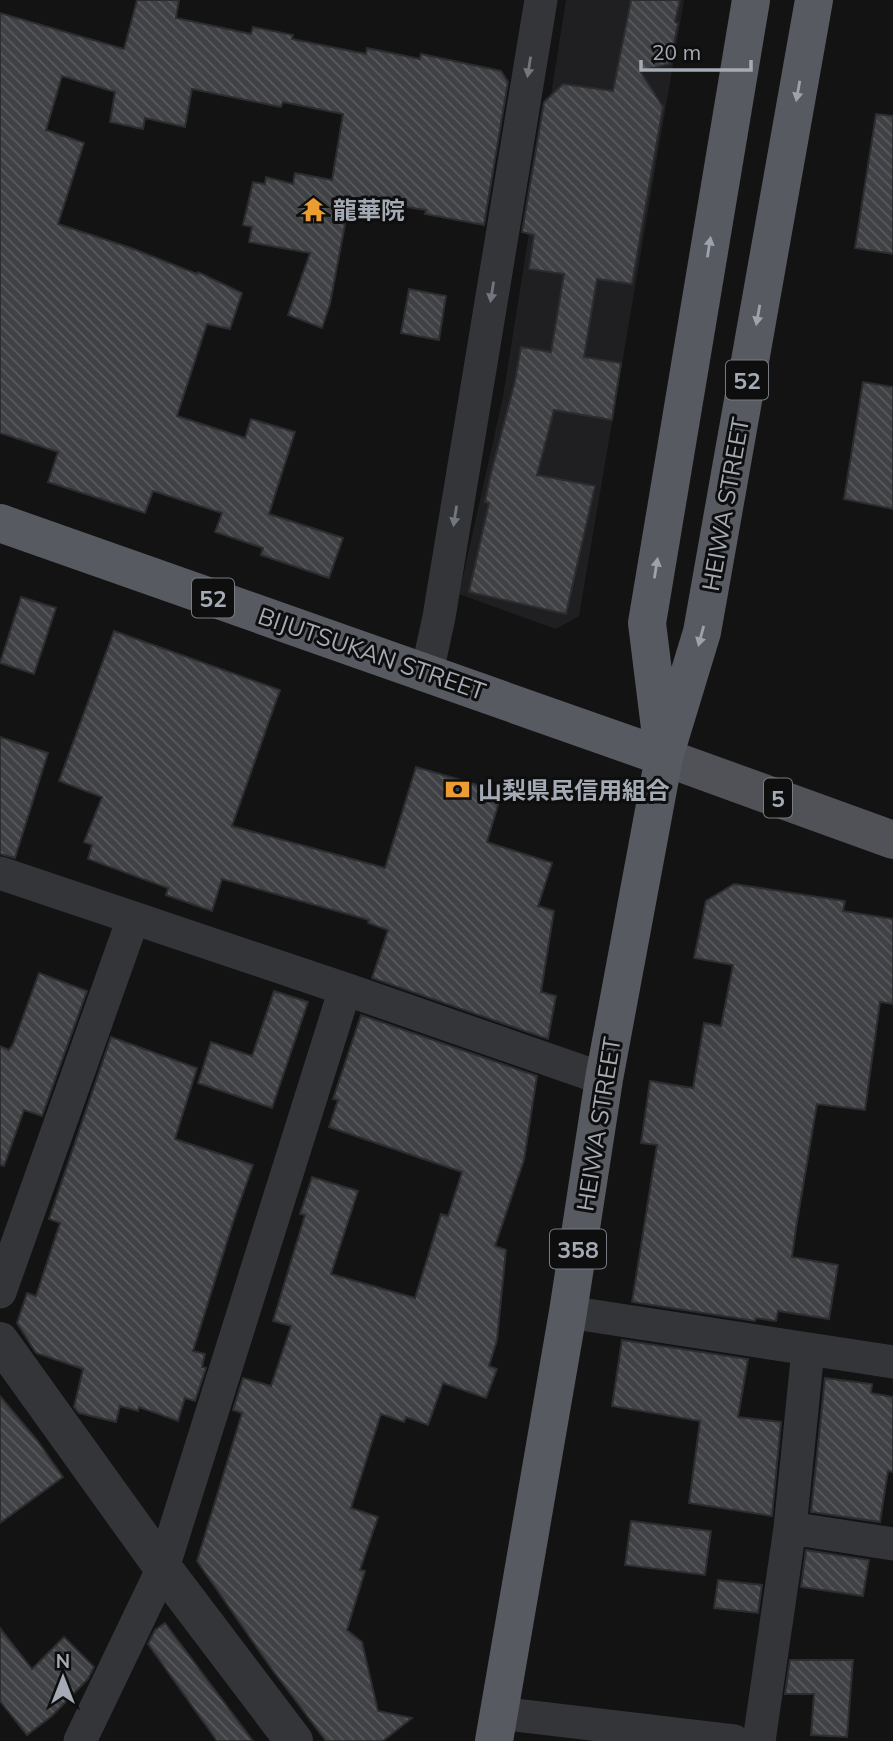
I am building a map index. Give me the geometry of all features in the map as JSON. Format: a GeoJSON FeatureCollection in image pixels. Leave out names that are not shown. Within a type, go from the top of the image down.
{"type":"FeatureCollection","features":[{"type":"Feature","properties":{"kind":"highway","name":"HEIWA STREET"},"geometry":{"type":"LineString","coordinates":[[664,757],[647,623],[751,0]]}},
{"type":"Feature","properties":{"kind":"highway","name":"HEIWA STREET"},"geometry":{"type":"LineString","coordinates":[[496,1727],[568,1312],[604,1079],[664,757],[702,632],[814,0]]}},
{"type":"Feature","properties":{"kind":"highway","name":"BIJUTSUKAN STREET"},"geometry":{"type":"LineString","coordinates":[[0,523],[664,757]]}},
{"type":"Feature","properties":{"kind":"main road","name":"5"},"geometry":{"type":"LineString","coordinates":[[664,757],[893,840]]}},
{"type":"Feature","properties":{"kind":"street"},"geometry":{"type":"LineString","coordinates":[[427,672],[439,617],[541,0]]}},
{"type":"Feature","properties":{"kind":"street"},"geometry":{"type":"LineString","coordinates":[[0,873],[604,1079]]}},
{"type":"Feature","properties":{"kind":"street"},"geometry":{"type":"LineString","coordinates":[[0,1292],[133,919]]}},
{"type":"Feature","properties":{"kind":"street"},"geometry":{"type":"LineString","coordinates":[[80,1741],[163,1568],[345,989]]}},
{"type":"Feature","properties":{"kind":"street"},"geometry":{"type":"LineString","coordinates":[[568,1312],[893,1362]]}},
{"type":"Feature","properties":{"kind":"street"},"geometry":{"type":"LineString","coordinates":[[0,1340],[163,1568],[294,1741]]}},
{"type":"Feature","properties":{"kind":"street"},"geometry":{"type":"LineString","coordinates":[[759,1741],[790,1528],[808,1350]]}},
{"type":"Feature","properties":{"kind":"street"},"geometry":{"type":"LineString","coordinates":[[790,1528],[893,1544]]}},
{"type":"Feature","properties":{"kind":"street"},"geometry":{"type":"LineString","coordinates":[[496,1727],[734,1741]]}},
{"type":"Feature","properties":{"kind":"shaded area"},"geometry":{"type":"Polygon","coordinates":[[[566,0],[684,0],[579,616],[556,629],[459,594],[503,397],[566,0]]]}},
{"type":"Feature","properties":{"kind":"building"},"geometry":{"type":"Polygon","coordinates":[[[137,0],[179,0],[176,18],[251,34],[253,27],[293,35],[292,39],[366,54],[367,48],[420,59],[421,54],[501,71],[508,82],[484,225],[425,214],[426,210],[350,198],[330,304],[322,328],[288,315],[310,253],[249,242],[252,227],[243,225],[253,182],[265,184],[266,177],[293,184],[295,173],[332,180],[343,114],[283,102],[281,107],[192,89],[185,127],[145,118],[143,129],[110,122],[115,92],[62,76],[46,130],[84,143],[58,224],[131,248],[197,274],[198,272],[242,293],[230,329],[207,324],[177,416],[245,438],[251,419],[295,432],[269,514],[343,538],[329,578],[261,555],[263,548],[215,532],[222,513],[153,491],[145,513],[48,482],[58,452],[0,433],[0,13],[124,49],[137,0]]]}},
{"type":"Feature","properties":{"kind":"building"},"geometry":{"type":"Polygon","coordinates":[[[631,0],[680,0],[675,22],[678,23],[670,64],[640,71],[663,107],[632,284],[597,279],[584,357],[621,363],[612,420],[554,410],[537,475],[595,486],[566,614],[469,592],[489,503],[485,502],[490,477],[521,347],[551,352],[564,274],[529,269],[534,235],[522,232],[544,102],[563,84],[613,91],[631,0]]]}},
{"type":"Feature","properties":{"kind":"building"},"geometry":{"type":"Polygon","coordinates":[[[876,114],[893,116],[893,254],[855,248],[876,114]]]}},
{"type":"Feature","properties":{"kind":"building"},"geometry":{"type":"Polygon","coordinates":[[[409,289],[446,296],[439,340],[401,333],[409,289]]]}},
{"type":"Feature","properties":{"kind":"building"},"geometry":{"type":"Polygon","coordinates":[[[863,382],[893,387],[893,509],[844,499],[863,382]]]}},
{"type":"Feature","properties":{"kind":"building"},"geometry":{"type":"Polygon","coordinates":[[[21,597],[56,608],[34,674],[0,663],[21,597]]]}},
{"type":"Feature","properties":{"kind":"building"},"geometry":{"type":"Polygon","coordinates":[[[114,631],[280,690],[232,826],[385,868],[416,767],[502,792],[487,842],[552,863],[538,906],[554,911],[541,992],[556,996],[548,1039],[372,978],[388,930],[368,923],[369,920],[222,879],[212,911],[166,895],[168,888],[88,859],[92,845],[84,842],[102,797],[59,781],[114,631]]]}},
{"type":"Feature","properties":{"kind":"building"},"geometry":{"type":"Polygon","coordinates":[[[0,737],[48,753],[15,858],[0,854],[0,737]]]}},
{"type":"Feature","properties":{"kind":"building"},"geometry":{"type":"Polygon","coordinates":[[[734,884],[845,901],[843,911],[893,919],[893,1004],[880,1002],[865,1110],[817,1104],[796,1228],[792,1257],[838,1265],[829,1319],[778,1311],[776,1321],[756,1318],[755,1321],[632,1302],[657,1145],[641,1143],[650,1081],[693,1088],[704,1023],[721,1026],[733,965],[694,958],[706,901],[734,884]]]}},
{"type":"Feature","properties":{"kind":"building"},"geometry":{"type":"Polygon","coordinates":[[[39,973],[87,991],[42,1116],[24,1110],[4,1166],[0,1165],[0,1046],[9,1050],[13,1044],[39,973]]]}},
{"type":"Feature","properties":{"kind":"building"},"geometry":{"type":"Polygon","coordinates":[[[274,991],[308,1002],[272,1108],[198,1083],[211,1042],[252,1056],[274,991]]]}},
{"type":"Feature","properties":{"kind":"building"},"geometry":{"type":"Polygon","coordinates":[[[361,1015],[537,1076],[524,1160],[495,1246],[506,1250],[497,1340],[489,1366],[497,1369],[486,1398],[443,1383],[428,1425],[406,1417],[404,1422],[381,1414],[351,1508],[378,1517],[360,1570],[365,1571],[347,1630],[362,1642],[378,1711],[412,1718],[383,1741],[326,1741],[271,1668],[197,1561],[242,1413],[233,1410],[243,1378],[271,1386],[291,1326],[273,1321],[305,1215],[300,1214],[312,1177],[358,1191],[331,1274],[415,1298],[441,1214],[448,1216],[462,1172],[329,1127],[338,1100],[333,1099],[361,1015]]]}},
{"type":"Feature","properties":{"kind":"building"},"geometry":{"type":"Polygon","coordinates":[[[111,1037],[197,1068],[175,1139],[253,1165],[193,1351],[205,1354],[202,1367],[206,1368],[195,1401],[185,1398],[178,1421],[139,1407],[138,1411],[120,1406],[116,1422],[79,1413],[74,1407],[83,1369],[36,1353],[17,1323],[27,1293],[36,1296],[60,1223],[49,1219],[111,1037]]]}},
{"type":"Feature","properties":{"kind":"building"},"geometry":{"type":"Polygon","coordinates":[[[622,1340],[748,1359],[738,1417],[781,1422],[772,1516],[689,1503],[700,1421],[612,1406],[622,1340]]]}},
{"type":"Feature","properties":{"kind":"building"},"geometry":{"type":"Polygon","coordinates":[[[825,1378],[872,1384],[871,1393],[893,1397],[893,1472],[888,1471],[880,1522],[811,1512],[825,1378]]]}},
{"type":"Feature","properties":{"kind":"building"},"geometry":{"type":"Polygon","coordinates":[[[0,1396],[37,1440],[63,1477],[0,1523],[0,1396]]]}},
{"type":"Feature","properties":{"kind":"building"},"geometry":{"type":"Polygon","coordinates":[[[631,1521],[711,1531],[705,1575],[625,1565],[631,1521]]]}},
{"type":"Feature","properties":{"kind":"building"},"geometry":{"type":"Polygon","coordinates":[[[806,1550],[869,1560],[863,1596],[801,1587],[806,1550]]]}},
{"type":"Feature","properties":{"kind":"building"},"geometry":{"type":"Polygon","coordinates":[[[718,1580],[762,1585],[758,1613],[714,1608],[718,1580]]]}},
{"type":"Feature","properties":{"kind":"building"},"geometry":{"type":"Polygon","coordinates":[[[165,1623],[253,1741],[217,1741],[148,1644],[155,1630],[165,1623]]]}},
{"type":"Feature","properties":{"kind":"building"},"geometry":{"type":"Polygon","coordinates":[[[0,1628],[32,1669],[64,1637],[94,1667],[88,1679],[52,1716],[27,1735],[0,1701],[0,1628]]]}},
{"type":"Feature","properties":{"kind":"building"},"geometry":{"type":"Polygon","coordinates":[[[790,1660],[853,1660],[847,1737],[811,1735],[814,1694],[785,1694],[790,1660]]]}},
{"type":"Feature","properties":{"kind":"place","name":"龍華院"},"geometry":{"type":"Point","coordinates":[313,210]}},
{"type":"Feature","properties":{"kind":"place","name":"山梨県民信用組合"},"geometry":{"type":"Point","coordinates":[458,790]}}]}
